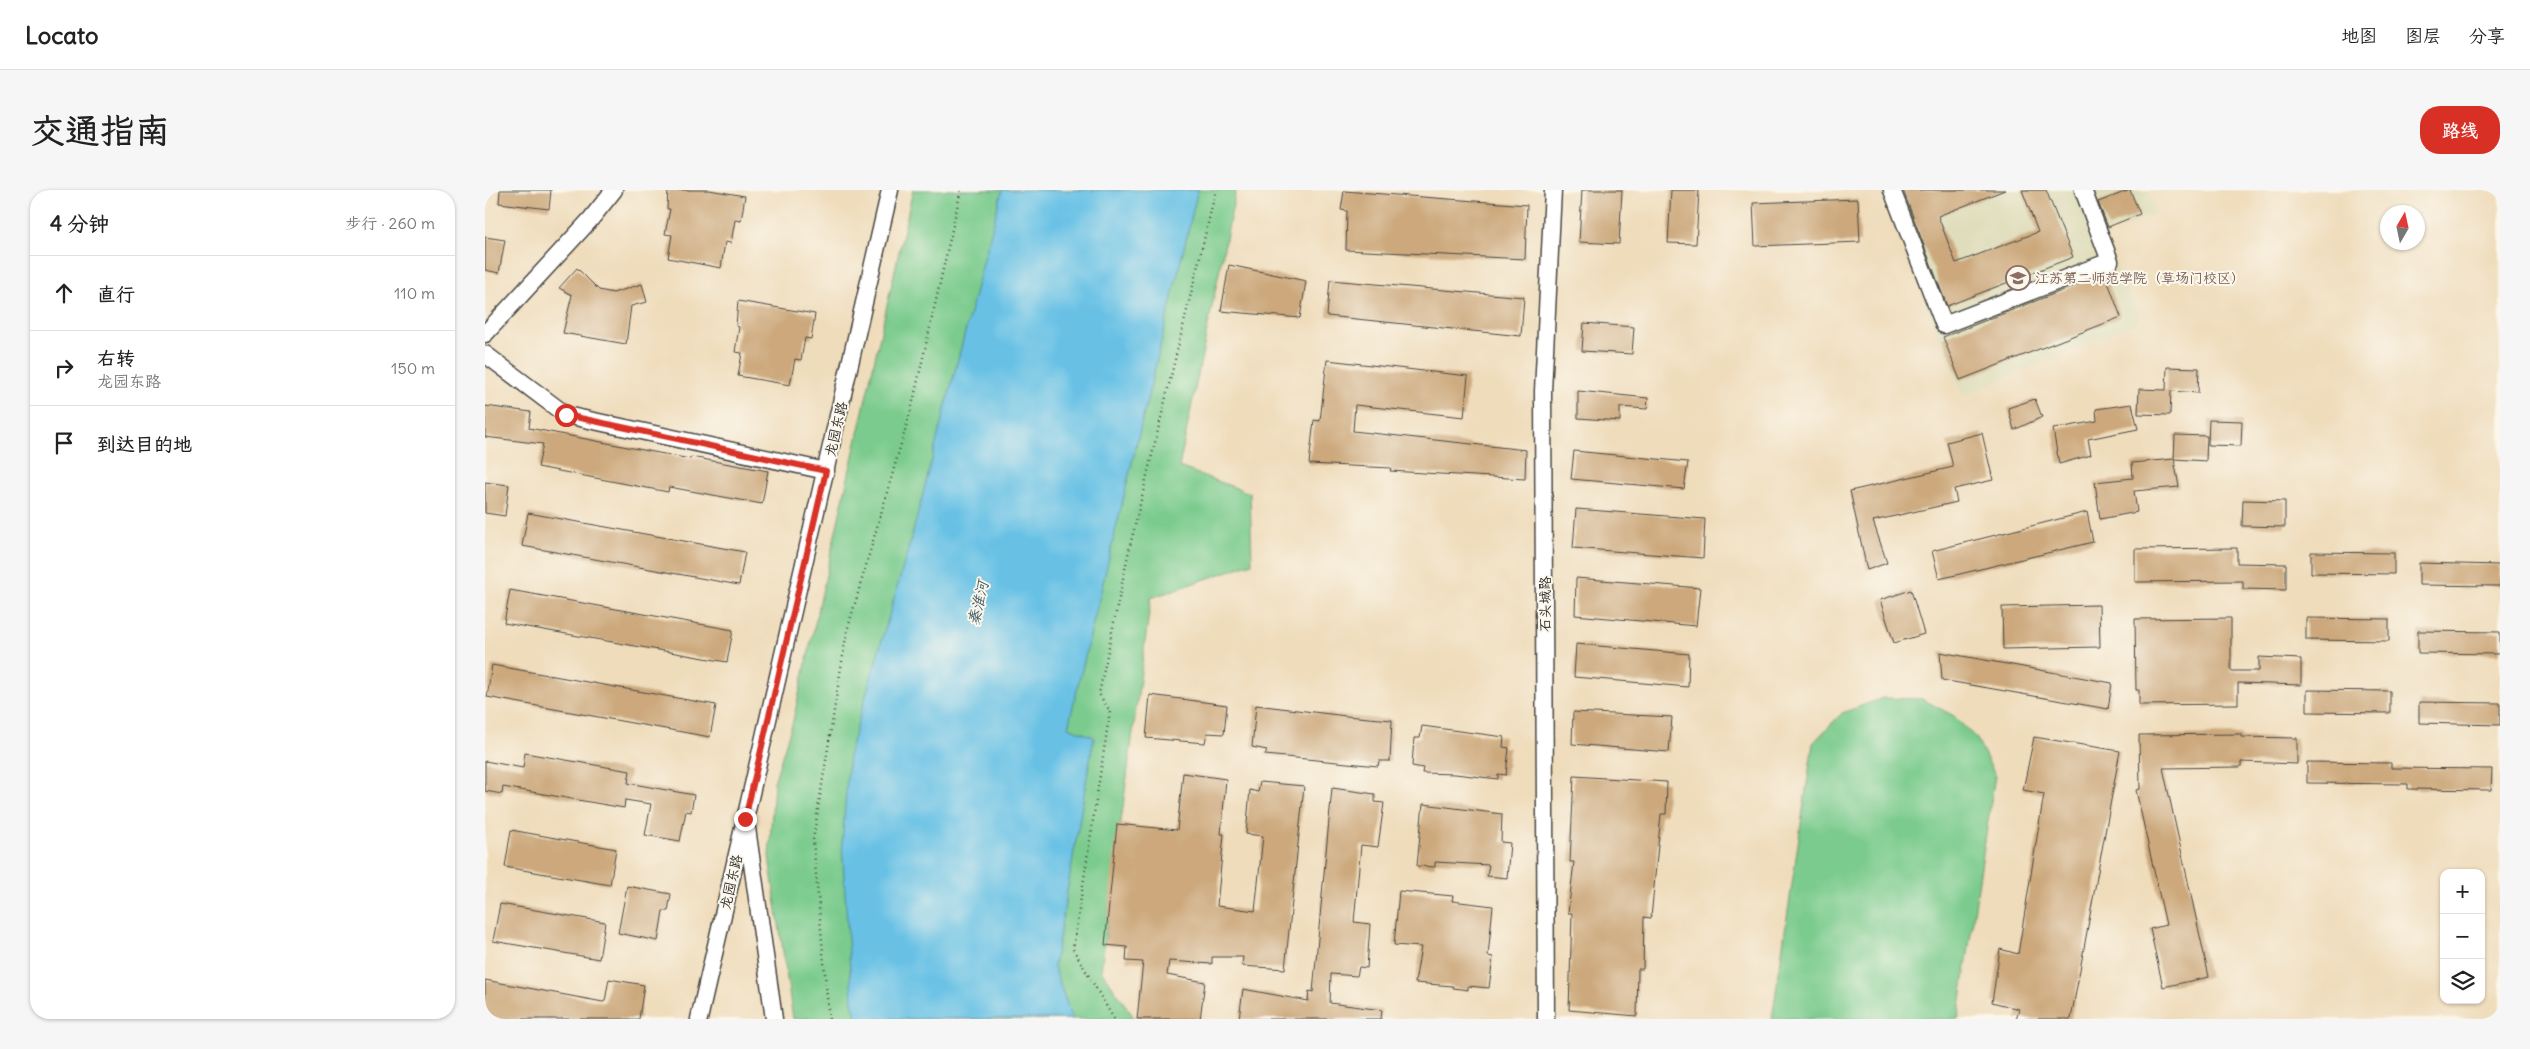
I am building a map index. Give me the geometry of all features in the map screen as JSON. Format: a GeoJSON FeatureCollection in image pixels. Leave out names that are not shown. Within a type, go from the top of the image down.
{"type":"FeatureCollection","features":[{"type":"Feature","properties":{"kind":"street"},"geometry":{"type":"LineString","coordinates":[[485,334],[590,220],[614,190]]}},
{"type":"Feature","properties":{"kind":"street","name":"龙园东路"},"geometry":{"type":"LineString","coordinates":[[699,1019],[890,190]]}},
{"type":"Feature","properties":{"kind":"street","name":"石头城路"},"geometry":{"type":"LineString","coordinates":[[1546,1019],[1543,391],[1553,190]]}},
{"type":"Feature","properties":{"kind":"street"},"geometry":{"type":"LineString","coordinates":[[1891,190],[1944,326],[2109,261],[2083,190]]}},
{"type":"Feature","properties":{"kind":"street"},"geometry":{"type":"LineString","coordinates":[[485,354],[566,415],[826,471]]}},
{"type":"Feature","properties":{"kind":"street"},"geometry":{"type":"LineString","coordinates":[[745,819],[774,1019]]}},
{"type":"Feature","properties":{"kind":"path"},"geometry":{"type":"LineString","coordinates":[[829,1019],[813,840],[847,631],[912,406],[961,190]]}},
{"type":"Feature","properties":{"kind":"path"},"geometry":{"type":"LineString","coordinates":[[1114,1019],[1073,948],[1110,711],[1099,694],[1129,550],[1216,190]]}},
{"type":"Feature","properties":{"kind":"shaded area","name":"江苏第二师范学院（草场门校区）"},"geometry":{"type":"Polygon","coordinates":[[[1879,190],[2148,190],[2156,213],[2104,236],[2140,321],[1963,396],[1879,190]]]}},
{"type":"Feature","properties":{"kind":"green space"},"geometry":{"type":"Polygon","coordinates":[[[913,190],[1236,190],[1179,467],[1250,493],[1252,563],[1151,598],[1101,970],[1135,1019],[793,1019],[769,857],[774,782],[793,721],[913,190]]]}},
{"type":"Feature","properties":{"kind":"green space"},"geometry":{"type":"Polygon","coordinates":[[[1883,698],[1922,699],[1954,716],[1977,739],[1995,775],[1958,1019],[1772,1019],[1813,743],[1842,713],[1883,698]]]}},
{"type":"Feature","properties":{"kind":"water","name":"秦淮河"},"geometry":{"type":"Polygon","coordinates":[[[1002,190],[1198,190],[1068,727],[1094,737],[1054,967],[1072,1019],[857,1019],[852,1002],[842,844],[849,753],[912,536],[1002,190]]]}},
{"type":"Feature","properties":{"kind":"building"},"geometry":{"type":"Polygon","coordinates":[[[500,190],[551,190],[549,209],[499,203],[500,190]]]}},
{"type":"Feature","properties":{"kind":"building"},"geometry":{"type":"Polygon","coordinates":[[[668,190],[709,190],[745,196],[741,221],[735,220],[731,243],[725,242],[721,268],[668,258],[672,235],[665,234],[670,209],[667,209],[668,190]]]}},
{"type":"Feature","properties":{"kind":"building"},"geometry":{"type":"Polygon","coordinates":[[[1582,190],[1622,190],[1619,244],[1579,242],[1582,190]]]}},
{"type":"Feature","properties":{"kind":"building"},"geometry":{"type":"Polygon","coordinates":[[[1671,190],[1699,190],[1696,244],[1668,243],[1671,190]]]}},
{"type":"Feature","properties":{"kind":"building"},"geometry":{"type":"Polygon","coordinates":[[[1903,190],[2005,190],[1938,216],[1956,263],[2038,232],[2022,190],[2046,190],[2073,257],[1947,306],[1903,190]]]}},
{"type":"Feature","properties":{"kind":"building"},"geometry":{"type":"Polygon","coordinates":[[[2130,190],[2140,214],[2108,227],[2098,202],[2130,190]]]}},
{"type":"Feature","properties":{"kind":"building"},"geometry":{"type":"Polygon","coordinates":[[[1344,191],[1527,205],[1525,259],[1346,250],[1347,211],[1341,210],[1344,191]]]}},
{"type":"Feature","properties":{"kind":"building"},"geometry":{"type":"Polygon","coordinates":[[[1858,199],[1860,242],[1755,246],[1753,203],[1858,199]]]}},
{"type":"Feature","properties":{"kind":"building"},"geometry":{"type":"Polygon","coordinates":[[[485,237],[505,240],[499,273],[485,270],[485,237]]]}},
{"type":"Feature","properties":{"kind":"building"},"geometry":{"type":"Polygon","coordinates":[[[1229,265],[1306,281],[1300,318],[1221,311],[1229,265]]]}},
{"type":"Feature","properties":{"kind":"building"},"geometry":{"type":"Polygon","coordinates":[[[577,268],[599,290],[613,293],[642,284],[647,302],[631,306],[626,344],[563,333],[572,295],[559,288],[577,268]]]}},
{"type":"Feature","properties":{"kind":"building"},"geometry":{"type":"Polygon","coordinates":[[[2105,274],[2121,317],[1960,380],[1943,337],[2105,274]]]}},
{"type":"Feature","properties":{"kind":"building"},"geometry":{"type":"Polygon","coordinates":[[[1330,280],[1524,297],[1521,336],[1327,316],[1330,280]]]}},
{"type":"Feature","properties":{"kind":"building"},"geometry":{"type":"Polygon","coordinates":[[[738,301],[815,314],[811,339],[805,338],[801,360],[795,359],[790,385],[738,376],[742,353],[735,352],[739,327],[736,326],[738,301]]]}},
{"type":"Feature","properties":{"kind":"building"},"geometry":{"type":"Polygon","coordinates":[[[1584,323],[1634,327],[1632,354],[1582,351],[1584,323]]]}},
{"type":"Feature","properties":{"kind":"building"},"geometry":{"type":"Polygon","coordinates":[[[1327,360],[1468,376],[1464,417],[1355,405],[1353,431],[1526,450],[1525,479],[1390,471],[1391,468],[1309,464],[1314,420],[1320,421],[1327,360]]]}},
{"type":"Feature","properties":{"kind":"building"},"geometry":{"type":"Polygon","coordinates":[[[2167,367],[2199,368],[2198,393],[2171,391],[2170,415],[2138,414],[2139,389],[2166,390],[2167,367]]]}},
{"type":"Feature","properties":{"kind":"building"},"geometry":{"type":"Polygon","coordinates":[[[1578,391],[1648,398],[1647,409],[1620,407],[1620,421],[1578,418],[1578,391]]]}},
{"type":"Feature","properties":{"kind":"building"},"geometry":{"type":"Polygon","coordinates":[[[2035,399],[2042,417],[2014,430],[2008,408],[2035,399]]]}},
{"type":"Feature","properties":{"kind":"building"},"geometry":{"type":"Polygon","coordinates":[[[2132,404],[2138,429],[2088,439],[2091,455],[2059,464],[2053,429],[2097,421],[2096,409],[2132,404]]]}},
{"type":"Feature","properties":{"kind":"building"},"geometry":{"type":"Polygon","coordinates":[[[485,406],[531,412],[529,428],[690,459],[691,457],[768,471],[762,504],[669,487],[668,492],[538,467],[543,444],[485,437],[485,406]]]}},
{"type":"Feature","properties":{"kind":"building"},"geometry":{"type":"Polygon","coordinates":[[[2209,420],[2242,421],[2241,446],[2208,445],[2209,420]]]}},
{"type":"Feature","properties":{"kind":"building"},"geometry":{"type":"Polygon","coordinates":[[[1982,433],[1993,480],[1954,489],[1957,502],[1873,521],[1887,563],[1867,570],[1850,491],[1953,467],[1947,442],[1982,433]]]}},
{"type":"Feature","properties":{"kind":"building"},"geometry":{"type":"Polygon","coordinates":[[[2175,435],[2207,436],[2206,461],[2174,459],[2175,435]]]}},
{"type":"Feature","properties":{"kind":"building"},"geometry":{"type":"Polygon","coordinates":[[[1574,451],[1688,462],[1684,489],[1571,479],[1574,451]]]}},
{"type":"Feature","properties":{"kind":"building"},"geometry":{"type":"Polygon","coordinates":[[[2174,459],[2179,487],[2134,491],[2137,512],[2100,519],[2095,482],[2133,478],[2132,463],[2174,459]]]}},
{"type":"Feature","properties":{"kind":"building"},"geometry":{"type":"Polygon","coordinates":[[[485,482],[509,485],[505,516],[485,513],[485,482]]]}},
{"type":"Feature","properties":{"kind":"building"},"geometry":{"type":"Polygon","coordinates":[[[2243,500],[2285,501],[2285,527],[2242,526],[2243,500]]]}},
{"type":"Feature","properties":{"kind":"building"},"geometry":{"type":"Polygon","coordinates":[[[1576,509],[1705,519],[1703,558],[1573,548],[1576,509]]]}},
{"type":"Feature","properties":{"kind":"building"},"geometry":{"type":"Polygon","coordinates":[[[2087,512],[2093,542],[1939,579],[1932,551],[2087,512]]]}},
{"type":"Feature","properties":{"kind":"building"},"geometry":{"type":"Polygon","coordinates":[[[528,513],[745,552],[739,585],[522,546],[528,513]]]}},
{"type":"Feature","properties":{"kind":"building"},"geometry":{"type":"Polygon","coordinates":[[[2237,548],[2237,563],[2286,564],[2286,590],[2243,589],[2243,581],[2135,582],[2135,549],[2237,548]]]}},
{"type":"Feature","properties":{"kind":"building"},"geometry":{"type":"Polygon","coordinates":[[[2311,552],[2394,553],[2394,574],[2311,573],[2311,552]]]}},
{"type":"Feature","properties":{"kind":"building"},"geometry":{"type":"Polygon","coordinates":[[[2419,563],[2500,565],[2500,586],[2419,585],[2419,563]]]}},
{"type":"Feature","properties":{"kind":"building"},"geometry":{"type":"Polygon","coordinates":[[[1576,578],[1700,588],[1696,626],[1575,615],[1576,578]]]}},
{"type":"Feature","properties":{"kind":"building"},"geometry":{"type":"Polygon","coordinates":[[[510,590],[733,630],[727,662],[504,623],[510,590]]]}},
{"type":"Feature","properties":{"kind":"building"},"geometry":{"type":"Polygon","coordinates":[[[1911,590],[1924,634],[1894,643],[1880,600],[1911,590]]]}},
{"type":"Feature","properties":{"kind":"building"},"geometry":{"type":"Polygon","coordinates":[[[2099,605],[2100,647],[2003,649],[2002,607],[2099,605]]]}},
{"type":"Feature","properties":{"kind":"building"},"geometry":{"type":"Polygon","coordinates":[[[2231,618],[2231,671],[2259,671],[2259,657],[2301,659],[2301,685],[2238,683],[2238,704],[2139,705],[2139,690],[2136,690],[2135,619],[2231,618]]]}},
{"type":"Feature","properties":{"kind":"building"},"geometry":{"type":"Polygon","coordinates":[[[2306,618],[2389,619],[2389,641],[2306,640],[2306,618]]]}},
{"type":"Feature","properties":{"kind":"building"},"geometry":{"type":"Polygon","coordinates":[[[2418,631],[2500,632],[2500,654],[2418,653],[2418,631]]]}},
{"type":"Feature","properties":{"kind":"building"},"geometry":{"type":"Polygon","coordinates":[[[1576,644],[1689,654],[1688,687],[1574,677],[1576,644]]]}},
{"type":"Feature","properties":{"kind":"building"},"geometry":{"type":"Polygon","coordinates":[[[1940,652],[2112,683],[2108,709],[1942,680],[1940,652]]]}},
{"type":"Feature","properties":{"kind":"building"},"geometry":{"type":"Polygon","coordinates":[[[492,665],[716,705],[710,737],[487,697],[492,665]]]}},
{"type":"Feature","properties":{"kind":"building"},"geometry":{"type":"Polygon","coordinates":[[[2307,690],[2390,691],[2390,713],[2307,712],[2307,690]]]}},
{"type":"Feature","properties":{"kind":"building"},"geometry":{"type":"Polygon","coordinates":[[[1150,695],[1227,705],[1224,734],[1207,733],[1205,743],[1146,738],[1150,695]]]}},
{"type":"Feature","properties":{"kind":"building"},"geometry":{"type":"Polygon","coordinates":[[[2419,702],[2500,703],[2500,725],[2419,723],[2419,702]]]}},
{"type":"Feature","properties":{"kind":"building"},"geometry":{"type":"Polygon","coordinates":[[[1256,705],[1392,720],[1390,761],[1379,761],[1378,766],[1265,755],[1267,750],[1252,747],[1256,705]]]}},
{"type":"Feature","properties":{"kind":"building"},"geometry":{"type":"Polygon","coordinates":[[[1573,712],[1672,717],[1669,752],[1572,744],[1573,712]]]}},
{"type":"Feature","properties":{"kind":"building"},"geometry":{"type":"Polygon","coordinates":[[[1422,726],[1504,737],[1503,747],[1509,748],[1506,775],[1498,774],[1498,779],[1455,774],[1422,773],[1423,768],[1412,766],[1414,738],[1420,738],[1422,726]]]}},
{"type":"Feature","properties":{"kind":"building"},"geometry":{"type":"Polygon","coordinates":[[[2241,734],[2241,737],[2297,738],[2297,764],[2241,762],[2241,767],[2163,768],[2209,977],[2163,987],[2150,929],[2166,925],[2136,790],[2140,789],[2139,735],[2241,734]]]}},
{"type":"Feature","properties":{"kind":"building"},"geometry":{"type":"Polygon","coordinates":[[[2034,737],[2120,751],[2071,1019],[2016,1019],[2019,1009],[1992,1002],[2000,949],[2018,954],[2044,794],[2023,790],[2034,737]]]}},
{"type":"Feature","properties":{"kind":"building"},"geometry":{"type":"Polygon","coordinates":[[[525,753],[630,771],[628,783],[694,795],[691,812],[686,811],[680,841],[645,835],[651,804],[625,800],[624,808],[503,787],[502,794],[485,791],[485,761],[523,768],[525,753]]]}},
{"type":"Feature","properties":{"kind":"building"},"geometry":{"type":"Polygon","coordinates":[[[2307,762],[2391,763],[2391,768],[2492,769],[2491,790],[2408,789],[2408,784],[2307,783],[2307,762]]]}},
{"type":"Feature","properties":{"kind":"building"},"geometry":{"type":"Polygon","coordinates":[[[1183,773],[1226,779],[1221,834],[1224,834],[1217,906],[1255,911],[1263,836],[1246,834],[1250,790],[1258,792],[1260,782],[1304,786],[1285,969],[1242,966],[1243,957],[1212,957],[1212,964],[1169,961],[1167,975],[1205,982],[1200,1019],[1137,1019],[1143,962],[1126,961],[1127,947],[1105,945],[1117,824],[1177,830],[1183,773]]]}},
{"type":"Feature","properties":{"kind":"building"},"geometry":{"type":"Polygon","coordinates":[[[1574,776],[1667,782],[1666,814],[1661,814],[1651,918],[1644,917],[1643,969],[1638,969],[1637,1016],[1569,1010],[1572,913],[1568,913],[1574,862],[1570,862],[1574,776]]]}},
{"type":"Feature","properties":{"kind":"building"},"geometry":{"type":"Polygon","coordinates":[[[1332,788],[1375,794],[1375,802],[1384,803],[1378,847],[1361,845],[1354,922],[1370,924],[1367,968],[1359,967],[1357,976],[1331,974],[1330,1003],[1382,1010],[1381,1019],[1239,1019],[1243,989],[1308,1001],[1309,991],[1313,992],[1332,788]]]}},
{"type":"Feature","properties":{"kind":"building"},"geometry":{"type":"Polygon","coordinates":[[[1423,804],[1502,814],[1501,842],[1510,843],[1507,878],[1487,876],[1489,865],[1435,862],[1435,867],[1417,866],[1423,804]]]}},
{"type":"Feature","properties":{"kind":"building"},"geometry":{"type":"Polygon","coordinates":[[[511,830],[616,849],[610,885],[505,867],[511,830]]]}},
{"type":"Feature","properties":{"kind":"building"},"geometry":{"type":"Polygon","coordinates":[[[627,886],[671,894],[668,911],[663,911],[658,941],[618,933],[627,886]]]}},
{"type":"Feature","properties":{"kind":"building"},"geometry":{"type":"Polygon","coordinates":[[[1399,891],[1453,896],[1452,901],[1493,906],[1488,956],[1493,957],[1489,988],[1468,986],[1468,990],[1453,988],[1453,986],[1415,983],[1421,947],[1394,945],[1399,891]]]}},
{"type":"Feature","properties":{"kind":"building"},"geometry":{"type":"Polygon","coordinates":[[[500,904],[605,922],[599,959],[493,941],[500,904]]]}},
{"type":"Feature","properties":{"kind":"building"},"geometry":{"type":"Polygon","coordinates":[[[609,979],[644,985],[639,1019],[485,1019],[485,980],[603,1002],[605,1001],[609,979]]]}},
{"type":"Feature","properties":{"kind":"place","name":"江苏第二师范学院（草场门校区）"},"geometry":{"type":"Point","coordinates":[2018,278]}},
{"type":"Feature","properties":{"kind":"route"},"geometry":{"type":"LineString","coordinates":[[566,415],[826,471],[745,819]]}}]}
